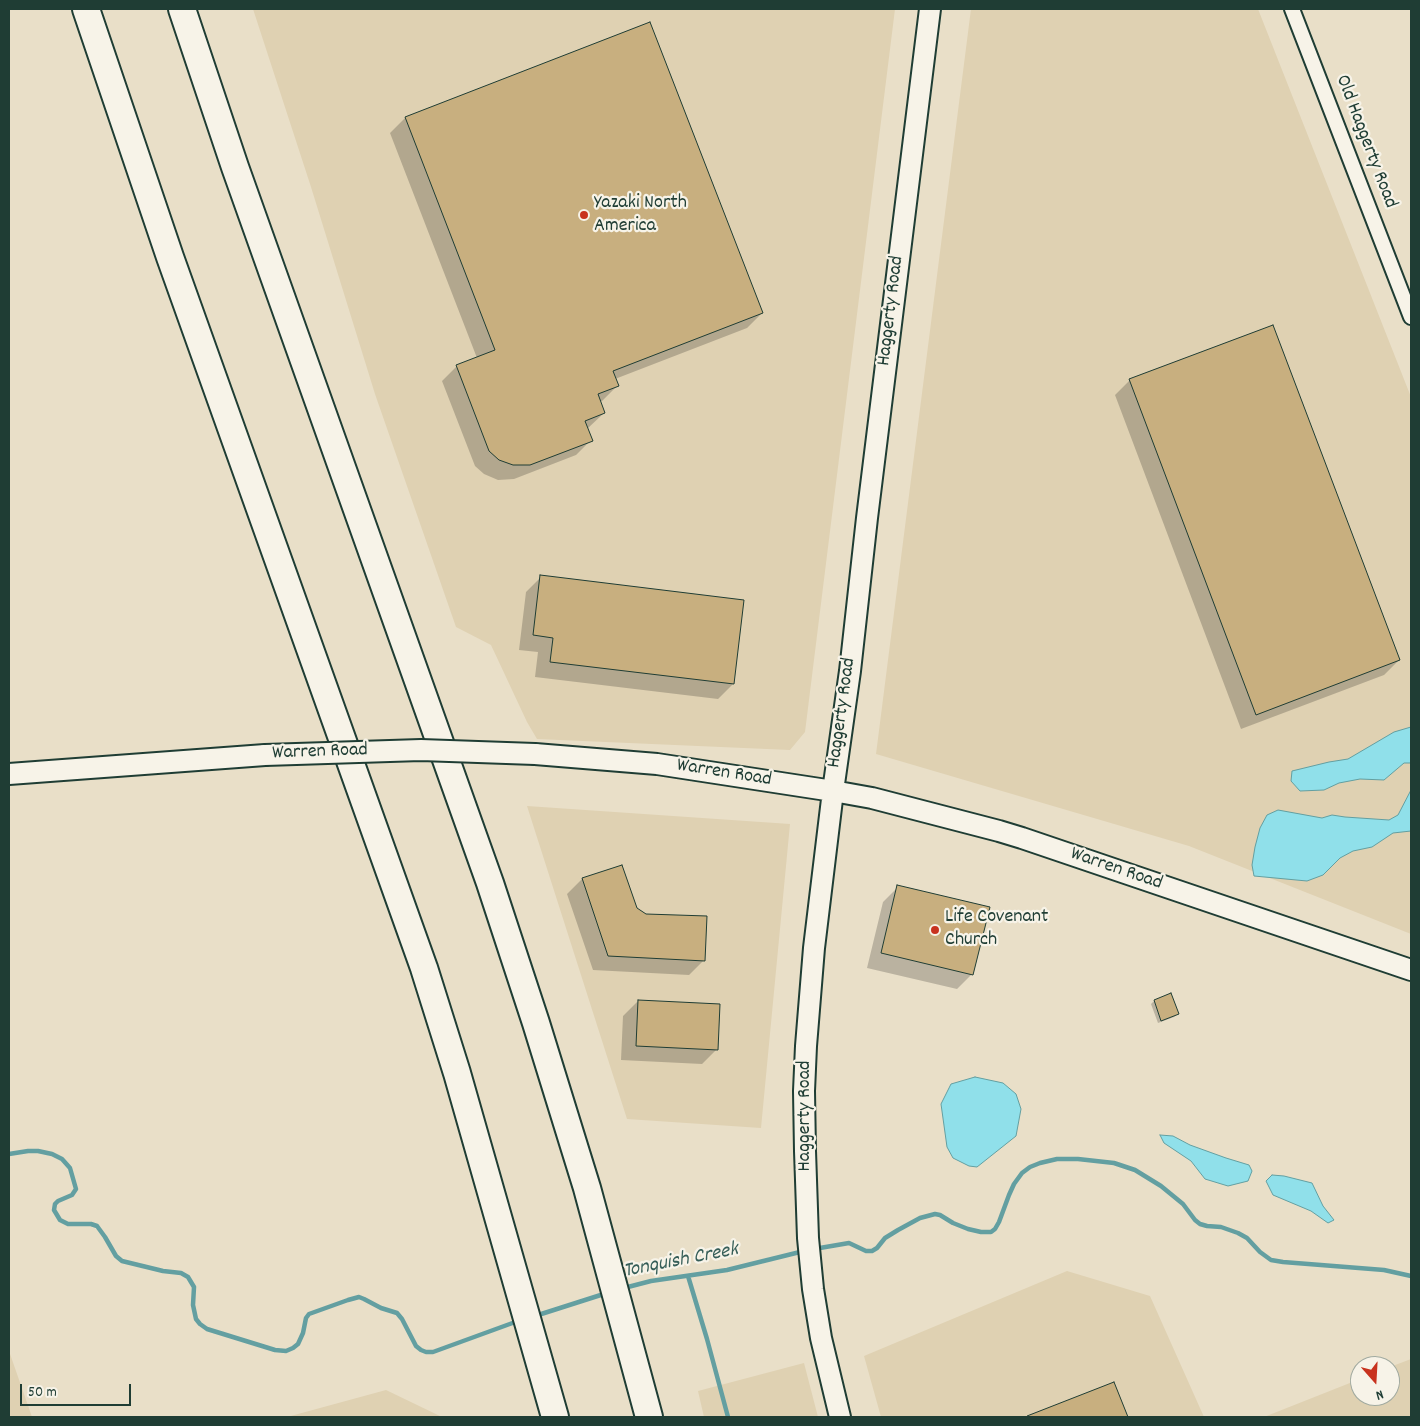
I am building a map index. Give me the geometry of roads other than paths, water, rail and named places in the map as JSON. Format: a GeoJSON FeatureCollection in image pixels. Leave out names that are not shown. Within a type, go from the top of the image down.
{"type":"FeatureCollection","features":[{"type":"Feature","properties":{"kind":"highway"},"geometry":{"type":"LineString","coordinates":[[86,9],[170,258],[424,968],[457,1073],[555,1417]]}},
{"type":"Feature","properties":{"kind":"highway"},"geometry":{"type":"LineString","coordinates":[[182,9],[235,167],[490,883],[539,1032],[587,1188],[649,1417]]}},
{"type":"Feature","properties":{"kind":"main road","name":"Haggerty Road"},"geometry":{"type":"LineString","coordinates":[[840,1417],[821,1338],[810,1261],[804,1108],[806,1046],[814,948],[850,670],[866,518],[930,9]]}},
{"type":"Feature","properties":{"kind":"main road","name":"Warren Road"},"geometry":{"type":"LineString","coordinates":[[9,774],[265,755],[421,750],[535,754],[657,764],[872,798],[1022,838],[1411,970]]}},
{"type":"Feature","properties":{"kind":"street","name":"Old Haggerty Road"},"geometry":{"type":"LineString","coordinates":[[1292,9],[1411,317]]}},
{"type":"Feature","properties":{"kind":"water"},"geometry":{"type":"Polygon","coordinates":[[[1411,727],[1411,763],[1404,763],[1384,780],[1360,779],[1339,783],[1324,790],[1300,791],[1291,781],[1292,771],[1348,759],[1394,732],[1411,727]]]}},
{"type":"Feature","properties":{"kind":"water"},"geometry":{"type":"Polygon","coordinates":[[[1411,790],[1411,831],[1393,833],[1372,847],[1353,851],[1340,858],[1323,875],[1307,881],[1254,876],[1252,865],[1255,847],[1260,828],[1267,815],[1278,810],[1322,818],[1332,815],[1389,820],[1398,815],[1411,790]]]}},
{"type":"Feature","properties":{"kind":"water"},"geometry":{"type":"Polygon","coordinates":[[[975,1077],[1003,1083],[1016,1094],[1021,1109],[1016,1136],[977,1167],[969,1166],[953,1158],[947,1147],[941,1104],[951,1084],[975,1077]]]}},
{"type":"Feature","properties":{"kind":"water"},"geometry":{"type":"Polygon","coordinates":[[[1160,1135],[1173,1136],[1190,1145],[1249,1165],[1252,1171],[1248,1181],[1228,1186],[1205,1179],[1191,1161],[1164,1143],[1160,1135]]]}},
{"type":"Feature","properties":{"kind":"water"},"geometry":{"type":"Polygon","coordinates":[[[1272,1175],[1312,1183],[1323,1206],[1334,1220],[1328,1223],[1311,1211],[1273,1195],[1266,1181],[1272,1175]]]}},
{"type":"Feature","properties":{"kind":"waterway","name":"Tonquish Creek"},"geometry":{"type":"LineString","coordinates":[[9,1154],[38,1151],[52,1154],[62,1159],[70,1168],[76,1189],[72,1195],[55,1204],[54,1210],[60,1220],[68,1224],[91,1224],[97,1226],[116,1256],[122,1261],[163,1271],[181,1273],[188,1277],[194,1287],[193,1305],[196,1319],[207,1329],[275,1350],[286,1351],[298,1344],[309,1314],[359,1297],[381,1308],[397,1313],[416,1346],[426,1352],[433,1352],[518,1321]]}},
{"type":"Feature","properties":{"kind":"waterway","name":"Tonquish Creek"},"geometry":{"type":"LineString","coordinates":[[814,1249],[849,1243],[866,1251],[872,1251],[885,1238],[898,1230],[920,1218],[935,1214],[968,1229],[991,1232],[999,1222],[1014,1184],[1022,1173],[1040,1163],[1057,1159],[1078,1159],[1114,1163],[1135,1170],[1161,1186],[1183,1204],[1200,1224],[1221,1227],[1238,1233],[1247,1238],[1260,1252],[1271,1260],[1384,1270],[1411,1276]]}},
{"type":"Feature","properties":{"kind":"waterway","name":"Tonquish Creek"},"geometry":{"type":"LineString","coordinates":[[624,1288],[651,1281],[727,1270],[804,1251]]}},
{"type":"Feature","properties":{"kind":"waterway"},"geometry":{"type":"LineString","coordinates":[[688,1276],[728,1417]]}},
{"type":"Feature","properties":{"kind":"waterway","name":"Tonquish Creek"},"geometry":{"type":"LineString","coordinates":[[535,1316],[607,1293]]}},
{"type":"Feature","properties":{"kind":"place","name":"Yazaki North America"},"geometry":{"type":"Point","coordinates":[584,215]}},
{"type":"Feature","properties":{"kind":"place","name":"Life Covenant Church"},"geometry":{"type":"Point","coordinates":[935,930]}}]}
